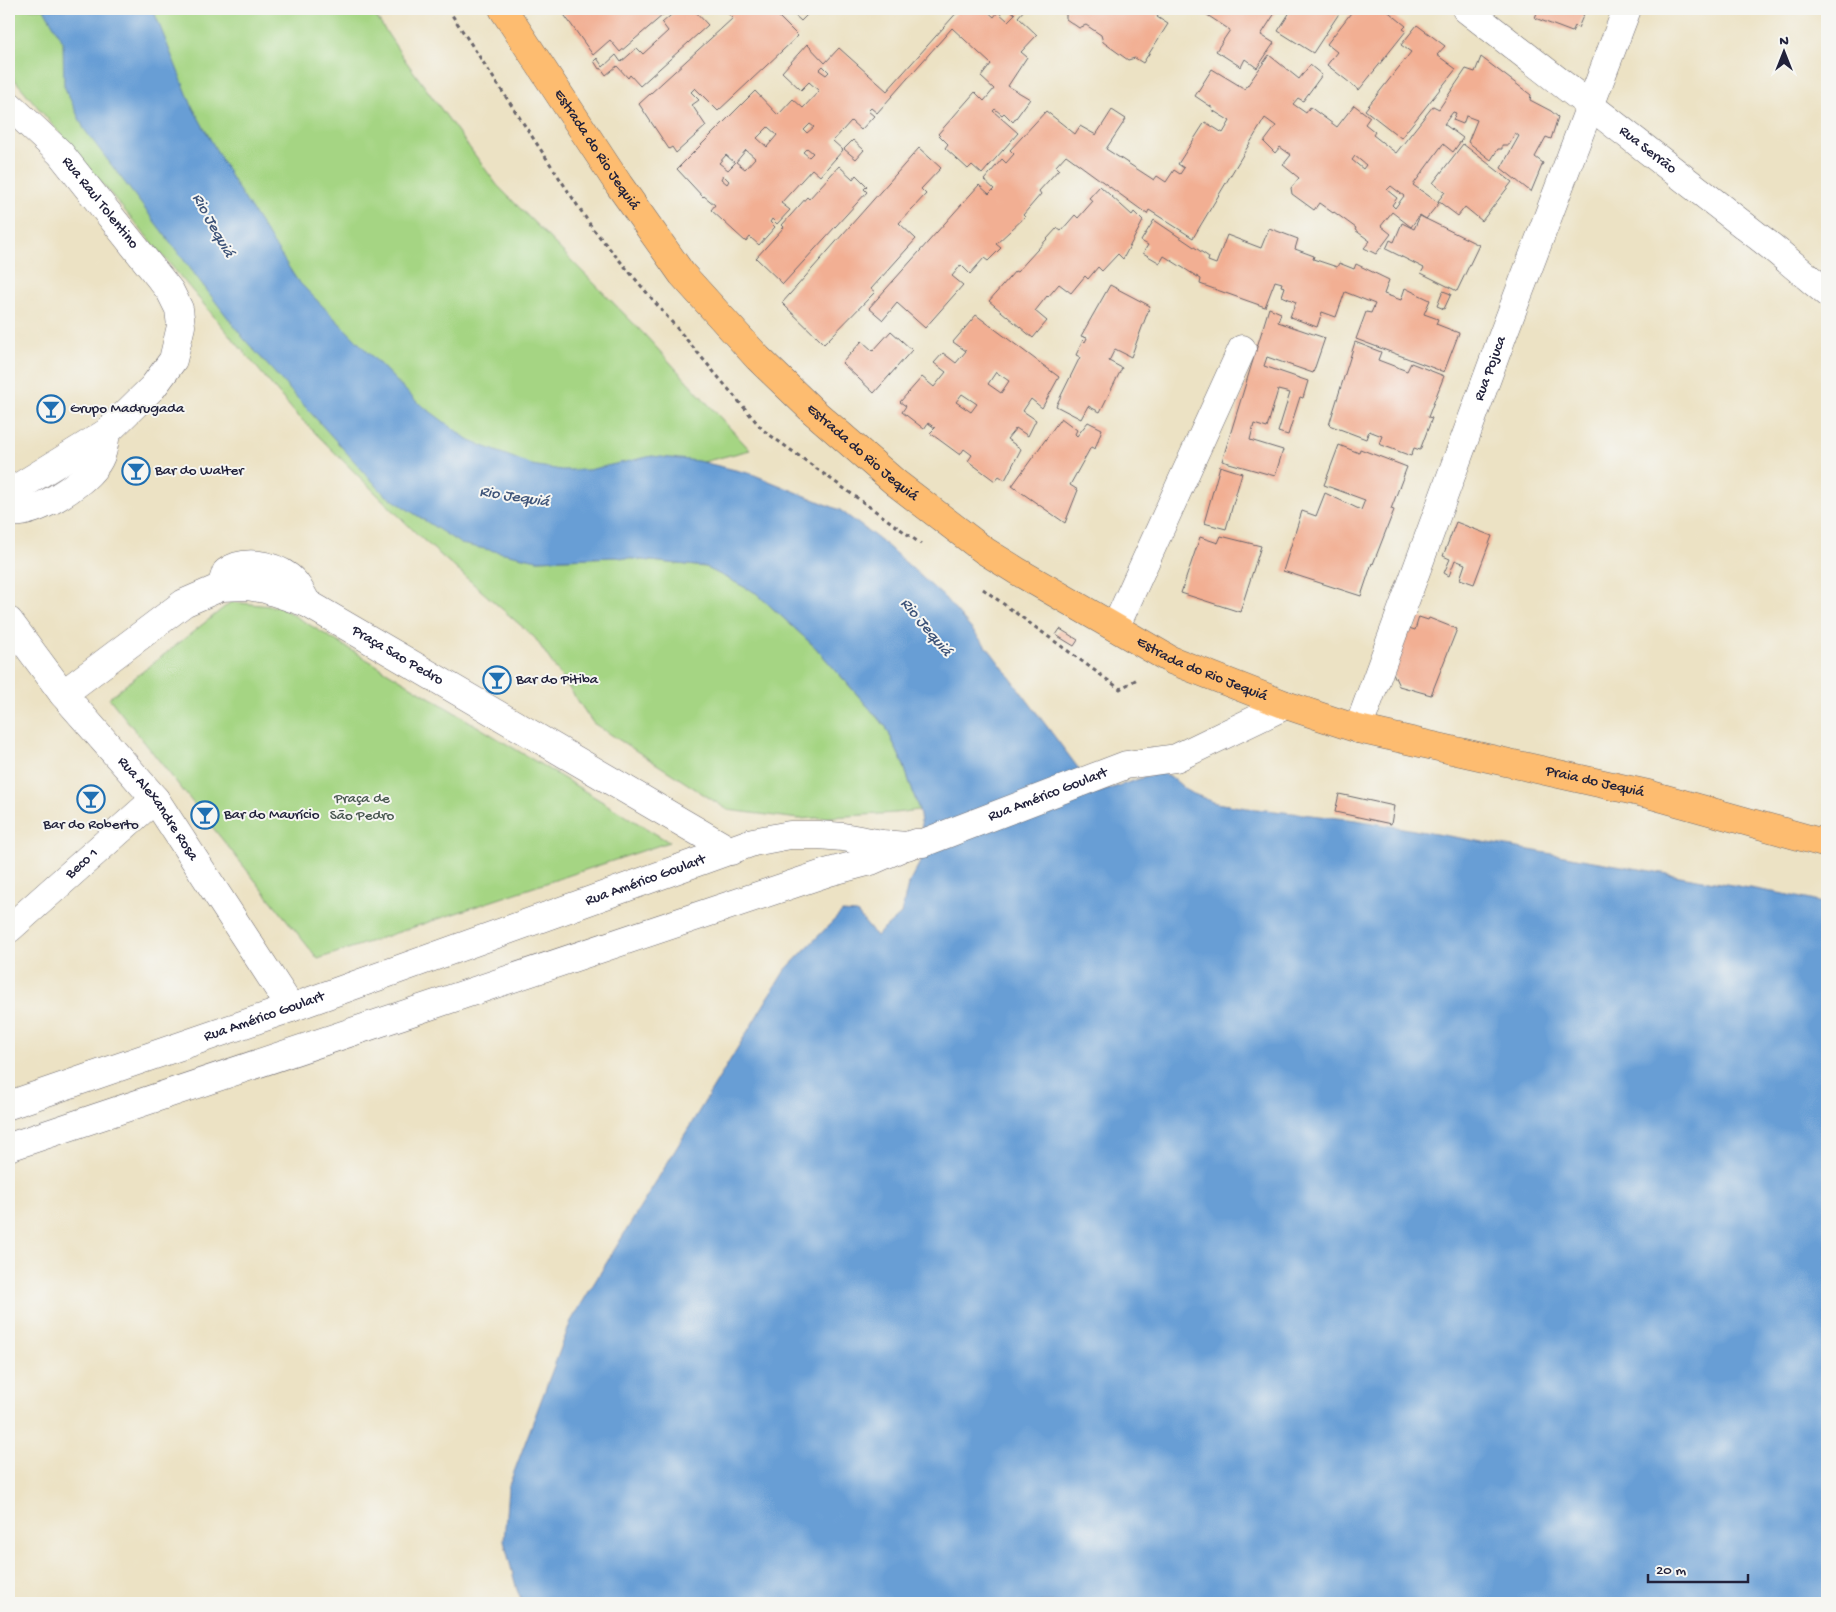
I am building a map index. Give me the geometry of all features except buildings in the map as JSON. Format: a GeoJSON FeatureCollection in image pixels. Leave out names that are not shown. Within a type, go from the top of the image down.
{"type":"FeatureCollection","features":[{"type":"Feature","properties":{"kind":"main road","name":"Estrada do Rio Jequiá"},"geometry":{"type":"LineString","coordinates":[[503,9],[619,185],[682,274],[758,358],[813,411],[896,483],[985,551],[1172,660],[1286,705],[1358,729]]}},
{"type":"Feature","properties":{"kind":"main road","name":"Praia do Jequiá"},"geometry":{"type":"LineString","coordinates":[[1358,729],[1648,794],[1827,844]]}},
{"type":"Feature","properties":{"kind":"street","name":"Rua Serrão"},"geometry":{"type":"LineString","coordinates":[[1466,9],[1773,248],[1827,293]]}},
{"type":"Feature","properties":{"kind":"street","name":"Rua Pojuca"},"geometry":{"type":"LineString","coordinates":[[1358,729],[1504,332],[1627,9]]}},
{"type":"Feature","properties":{"kind":"street","name":"Rua Raul Tolentino"},"geometry":{"type":"LineString","coordinates":[[9,105],[60,153],[170,291],[179,310],[181,326],[173,360],[153,387],[106,433]]}},
{"type":"Feature","properties":{"kind":"street"},"geometry":{"type":"LineString","coordinates":[[1116,626],[1242,349]]}},
{"type":"Feature","properties":{"kind":"street"},"geometry":{"type":"LineString","coordinates":[[9,493],[106,433]]}},
{"type":"Feature","properties":{"kind":"street"},"geometry":{"type":"LineString","coordinates":[[9,512],[34,510],[84,480],[97,465],[103,452],[106,433]]}},
{"type":"Feature","properties":{"kind":"street","name":"Praça Sao Pedro"},"geometry":{"type":"LineString","coordinates":[[63,694],[184,603],[221,587],[246,586],[266,590],[308,603],[731,851]]}},
{"type":"Feature","properties":{"kind":"street","name":"Rua Alexandre Rosa"},"geometry":{"type":"LineString","coordinates":[[9,621],[63,694],[155,799],[291,1008]]}},
{"type":"Feature","properties":{"kind":"street","name":"Rua Américo Goulart"},"geometry":{"type":"LineString","coordinates":[[9,1105],[291,1008],[753,842],[790,835],[843,837],[882,844],[915,845],[1126,765],[1176,758],[1286,705]]}},
{"type":"Feature","properties":{"kind":"street","name":"Beco 1"},"geometry":{"type":"LineString","coordinates":[[9,929],[155,799]]}},
{"type":"Feature","properties":{"kind":"street"},"geometry":{"type":"LineString","coordinates":[[9,1147],[828,872],[871,861],[915,845]]}},
{"type":"Feature","properties":{"kind":"green space"},"geometry":{"type":"Polygon","coordinates":[[[9,9],[60,9],[537,560],[615,557],[705,567],[756,593],[815,647],[886,727],[904,766],[919,810],[799,819],[728,810],[593,723],[535,638],[420,537],[296,414],[9,73],[9,9]]]}},
{"type":"Feature","properties":{"kind":"green space"},"geometry":{"type":"Polygon","coordinates":[[[134,9],[371,9],[405,60],[497,185],[645,335],[750,450],[656,474],[590,488],[461,458],[283,291],[134,9]]]}},
{"type":"Feature","properties":{"kind":"green space","name":"Praça de São Pedro"},"geometry":{"type":"Polygon","coordinates":[[[231,602],[280,607],[669,842],[318,959],[109,698],[231,602]]]}},
{"type":"Feature","properties":{"kind":"water","name":"Rio Jequiá"},"geometry":{"type":"Polygon","coordinates":[[[44,9],[153,9],[192,106],[235,184],[297,280],[416,401],[470,441],[532,465],[561,470],[588,470],[652,456],[698,461],[752,474],[840,510],[884,543],[944,597],[991,652],[1097,793],[1162,773],[1170,776],[1189,792],[1216,803],[1356,820],[1784,894],[1827,904],[1827,1603],[523,1603],[517,1590],[504,1541],[508,1488],[571,1321],[785,970],[842,912],[857,913],[876,936],[901,914],[908,885],[926,851],[919,810],[904,766],[886,727],[815,647],[756,593],[705,567],[615,557],[537,560],[461,544],[384,494],[244,339],[84,129],[64,86],[63,42],[44,9]]]}},
{"type":"Feature","properties":{"kind":"place","name":"Grupo Madrugada"},"geometry":{"type":"Point","coordinates":[51,409]}},
{"type":"Feature","properties":{"kind":"place","name":"Bar do Walter"},"geometry":{"type":"Point","coordinates":[136,471]}},
{"type":"Feature","properties":{"kind":"place","name":"Bar do Pitiba"},"geometry":{"type":"Point","coordinates":[497,680]}},
{"type":"Feature","properties":{"kind":"place","name":"Bar do Roberto"},"geometry":{"type":"Point","coordinates":[91,799]}},
{"type":"Feature","properties":{"kind":"place","name":"Bar do Maurício"},"geometry":{"type":"Point","coordinates":[205,815]}}]}
